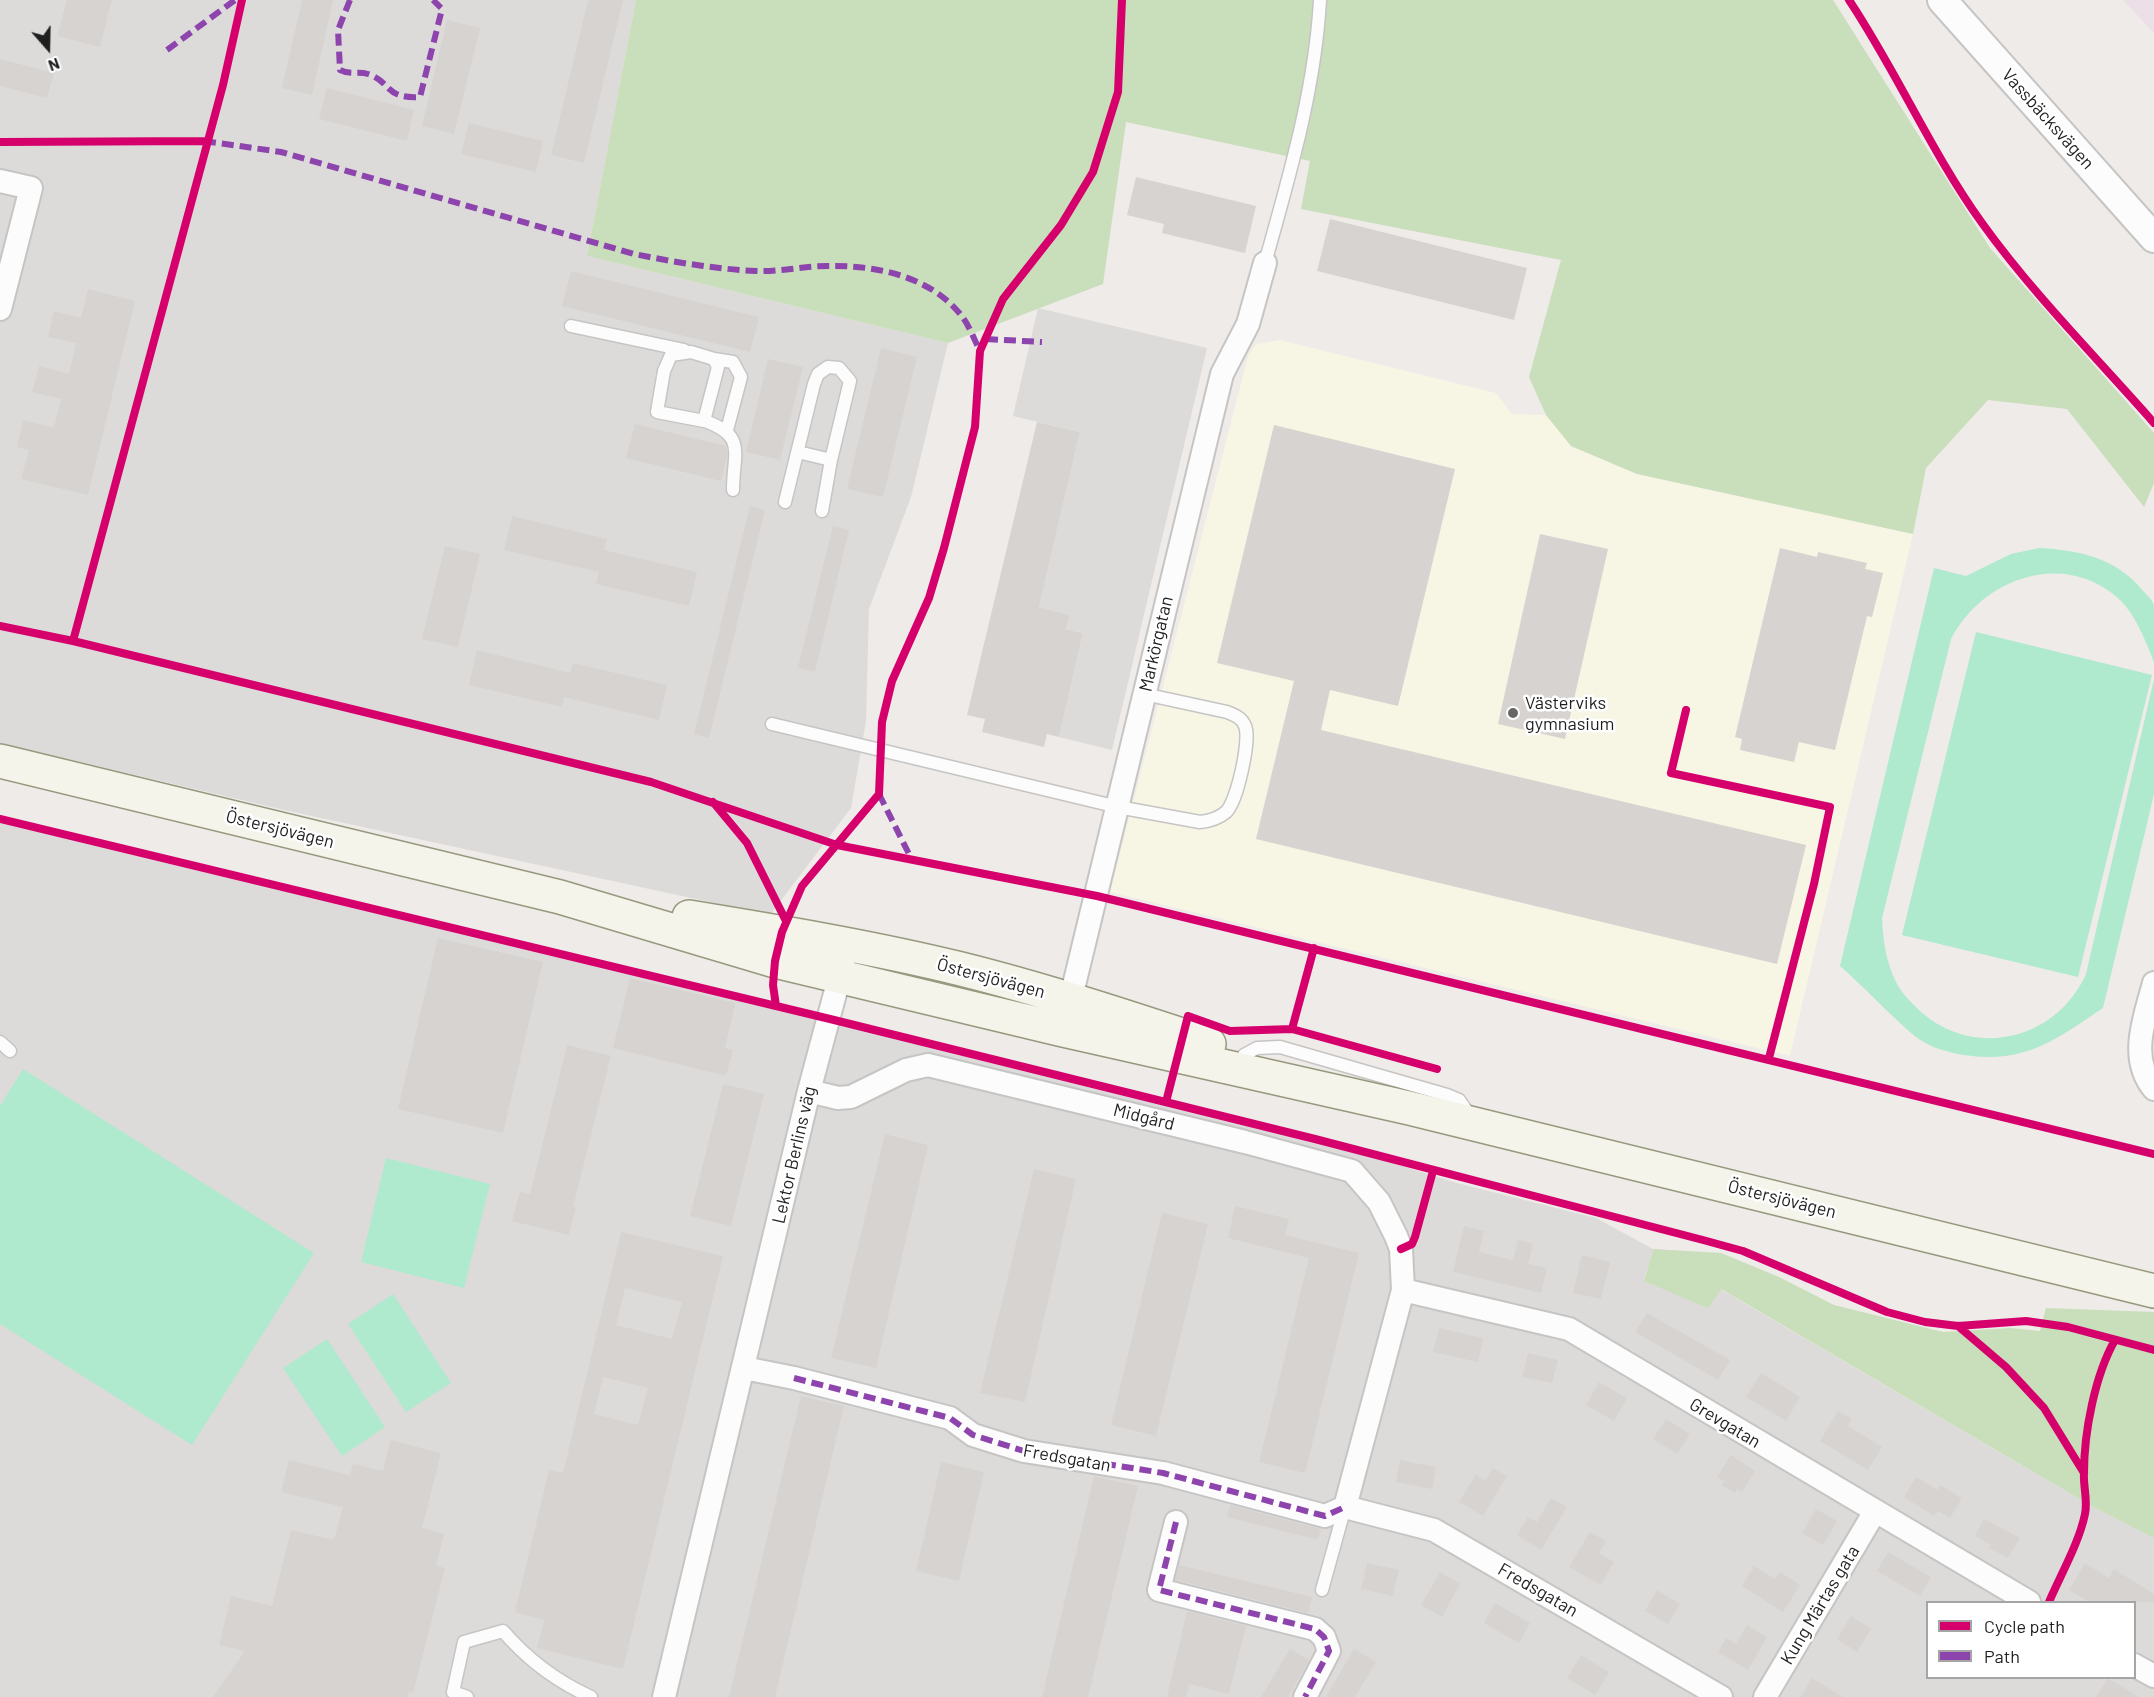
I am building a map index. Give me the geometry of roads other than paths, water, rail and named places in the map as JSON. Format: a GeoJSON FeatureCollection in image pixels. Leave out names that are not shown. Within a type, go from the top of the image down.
{"type":"FeatureCollection","features":[{"type":"Feature","properties":{"kind":"main road","name":"Östersjövägen"},"geometry":{"type":"LineString","coordinates":[[0,761],[560,897],[775,961],[840,975],[1067,1014],[1244,1055],[1409,1108]]}},
{"type":"Feature","properties":{"kind":"main road","name":"Östersjövägen"},"geometry":{"type":"LineString","coordinates":[[560,897],[848,944],[961,969],[1067,1014],[1409,1108],[2154,1291]]}},
{"type":"Feature","properties":{"kind":"street","name":"Vassbäcksvägen"},"geometry":{"type":"LineString","coordinates":[[1942,0],[2154,238]]}},
{"type":"Feature","properties":{"kind":"street"},"geometry":{"type":"LineString","coordinates":[[0,181],[31,188],[0,309]]}},
{"type":"Feature","properties":{"kind":"street","name":"Markörgatan"},"geometry":{"type":"LineString","coordinates":[[1067,1014],[1222,374],[1248,324],[1265,263]]}},
{"type":"Feature","properties":{"kind":"street","name":"Lektor Berlins väg"},"geometry":{"type":"LineString","coordinates":[[664,1697],[809,1091],[848,944]]}},
{"type":"Feature","properties":{"kind":"street"},"geometry":{"type":"LineString","coordinates":[[2154,983],[2140,1040],[2142,1065],[2154,1089]]}},
{"type":"Feature","properties":{"kind":"street","name":"Midgård"},"geometry":{"type":"LineString","coordinates":[[809,1091],[838,1098],[851,1097],[906,1070],[928,1065],[1245,1142],[1352,1171],[1378,1202],[1399,1242],[1403,1290]]}},
{"type":"Feature","properties":{"kind":"street"},"geometry":{"type":"LineString","coordinates":[[1345,1507],[1403,1290]]}},
{"type":"Feature","properties":{"kind":"street","name":"Grevgatan"},"geometry":{"type":"LineString","coordinates":[[1403,1290],[1569,1329],[1874,1513],[2027,1601]]}},
{"type":"Feature","properties":{"kind":"street","name":"Fredsgatan"},"geometry":{"type":"LineString","coordinates":[[744,1368],[794,1378],[950,1418],[973,1435],[1024,1451],[1162,1473],[1325,1516],[1345,1507],[1434,1530],[1721,1697]]}},
{"type":"Feature","properties":{"kind":"street","name":"Kung Märtas gata"},"geometry":{"type":"LineString","coordinates":[[1765,1697],[1874,1513]]}},
{"type":"Feature","properties":{"kind":"street"},"geometry":{"type":"LineString","coordinates":[[1176,1522],[1159,1590],[1315,1629],[1324,1637],[1329,1651],[1305,1697]]}},
{"type":"Feature","properties":{"kind":"street"},"geometry":{"type":"LineString","coordinates":[[2136,1666],[2154,1676]]}},
{"type":"Feature","properties":{"kind":"lane"},"geometry":{"type":"LineString","coordinates":[[1265,263],[1294,157],[1313,65],[1320,0]]}},
{"type":"Feature","properties":{"kind":"lane"},"geometry":{"type":"LineString","coordinates":[[571,326],[733,362],[741,377],[727,430]]}},
{"type":"Feature","properties":{"kind":"lane"},"geometry":{"type":"LineString","coordinates":[[691,352],[671,355],[664,370],[657,412],[704,421],[727,430],[733,435],[735,451],[733,490]]}},
{"type":"Feature","properties":{"kind":"lane"},"geometry":{"type":"LineString","coordinates":[[704,421],[718,367],[714,359]]}},
{"type":"Feature","properties":{"kind":"lane"},"geometry":{"type":"LineString","coordinates":[[785,502],[818,375],[828,367],[839,368],[850,381],[831,459],[822,511]]}},
{"type":"Feature","properties":{"kind":"lane"},"geometry":{"type":"LineString","coordinates":[[798,452],[831,459]]}},
{"type":"Feature","properties":{"kind":"lane"},"geometry":{"type":"LineString","coordinates":[[772,724],[1118,807],[1200,822],[1214,820],[1227,811],[1234,800],[1248,736],[1245,724],[1239,717],[1227,712],[1144,694]]}},
{"type":"Feature","properties":{"kind":"lane"},"geometry":{"type":"LineString","coordinates":[[0,1042],[10,1051]]}},
{"type":"Feature","properties":{"kind":"lane"},"geometry":{"type":"LineString","coordinates":[[1244,1055],[1257,1048],[1280,1047],[1447,1095],[1464,1106],[1471,1123]]}},
{"type":"Feature","properties":{"kind":"lane"},"geometry":{"type":"LineString","coordinates":[[1322,1590],[1345,1507]]}},
{"type":"Feature","properties":{"kind":"lane"},"geometry":{"type":"LineString","coordinates":[[468,1697],[453,1692],[464,1642],[503,1631],[522,1652],[572,1689],[591,1697]]}},
{"type":"Feature","properties":{"kind":"place","name":"Västerviks gymnasium"},"geometry":{"type":"Point","coordinates":[1513,713]}}]}
